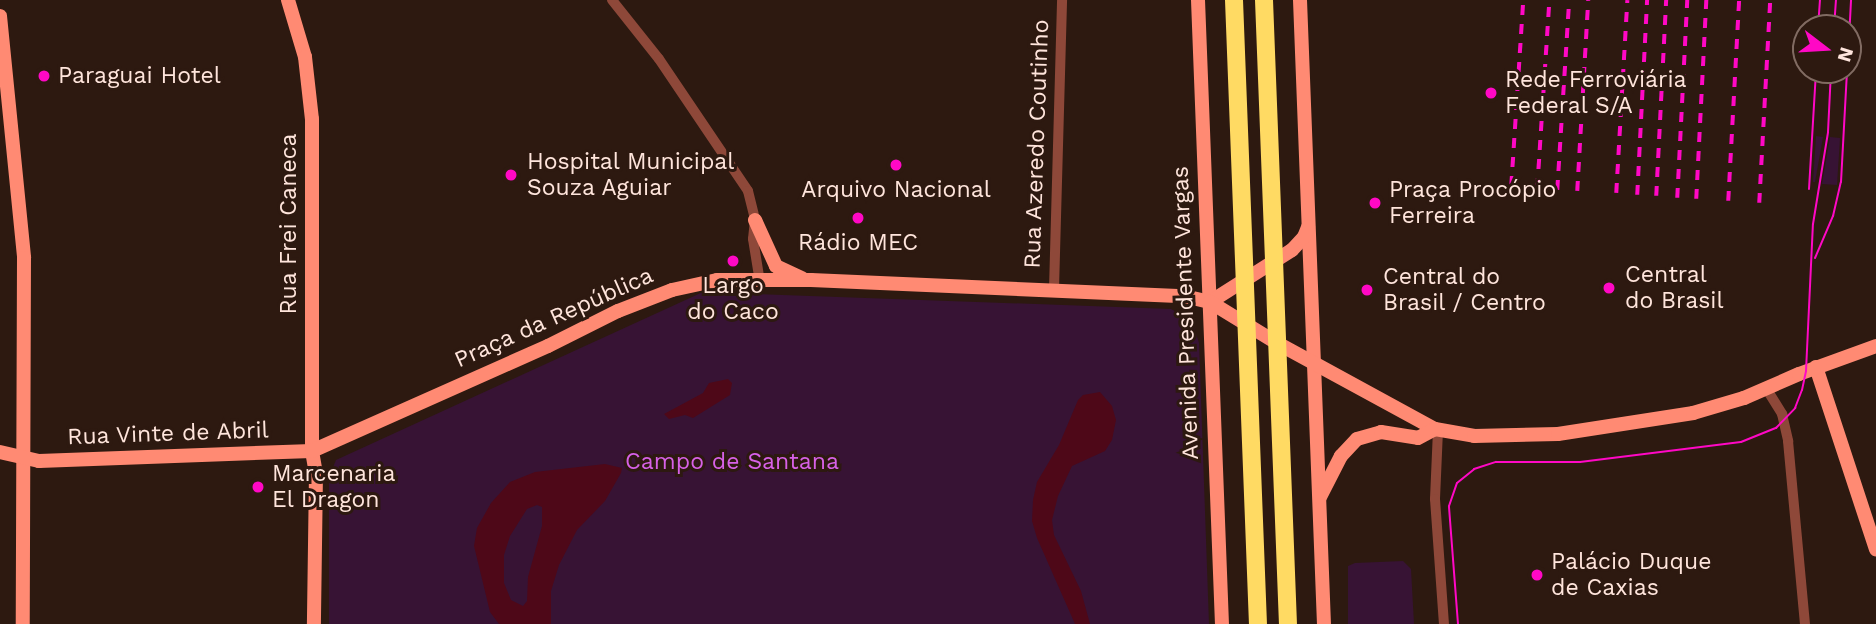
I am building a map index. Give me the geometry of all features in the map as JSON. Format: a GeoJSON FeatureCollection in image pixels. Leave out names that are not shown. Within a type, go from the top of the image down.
{"type":"FeatureCollection","features":[{"type":"Feature","properties":{"kind":"main road","name":"Rua Frei Caneca"},"geometry":{"type":"LineString","coordinates":[[288,0],[305,58],[312,119],[312,451]]}},
{"type":"Feature","properties":{"kind":"main road","name":"Avenida Presidente Vargas"},"geometry":{"type":"LineString","coordinates":[[1198,0],[1222,624]]}},
{"type":"Feature","properties":{"kind":"main road"},"geometry":{"type":"LineString","coordinates":[[1234,0],[1258,624]]}},
{"type":"Feature","properties":{"kind":"main road"},"geometry":{"type":"LineString","coordinates":[[1264,0],[1288,624]]}},
{"type":"Feature","properties":{"kind":"main road"},"geometry":{"type":"LineString","coordinates":[[1300,0],[1324,624]]}},
{"type":"Feature","properties":{"kind":"main road"},"geometry":{"type":"LineString","coordinates":[[0,16],[24,258],[23,624]]}},
{"type":"Feature","properties":{"kind":"main road"},"geometry":{"type":"LineString","coordinates":[[755,220],[776,266],[811,280]]}},
{"type":"Feature","properties":{"kind":"main road"},"geometry":{"type":"LineString","coordinates":[[1308,225],[1300,241],[1274,262],[1210,302],[1313,364],[1437,430],[1474,436],[1558,434],[1693,413],[1876,346]]}},
{"type":"Feature","properties":{"kind":"main road","name":"Praça da República"},"geometry":{"type":"LineString","coordinates":[[312,451],[548,346],[618,311],[672,290],[717,280],[811,280],[1163,293],[1210,302]]}},
{"type":"Feature","properties":{"kind":"main road"},"geometry":{"type":"LineString","coordinates":[[1816,367],[1876,549]]}},
{"type":"Feature","properties":{"kind":"main road"},"geometry":{"type":"LineString","coordinates":[[1319,499],[1341,456],[1357,439],[1381,432],[1418,438],[1437,430]]}},
{"type":"Feature","properties":{"kind":"main road","name":"Rua Vinte de Abril"},"geometry":{"type":"LineString","coordinates":[[0,452],[39,461],[312,451]]}},
{"type":"Feature","properties":{"kind":"main road"},"geometry":{"type":"LineString","coordinates":[[312,451],[316,473],[314,624]]}},
{"type":"Feature","properties":{"kind":"street"},"geometry":{"type":"LineString","coordinates":[[612,0],[659,60],[748,191],[755,220],[752,239],[760,282]]}},
{"type":"Feature","properties":{"kind":"street","name":"Rua Azeredo Coutinho"},"geometry":{"type":"LineString","coordinates":[[1054,289],[1062,0]]}},
{"type":"Feature","properties":{"kind":"street"},"geometry":{"type":"LineString","coordinates":[[1766,388],[1785,421],[1805,624]]}},
{"type":"Feature","properties":{"kind":"street"},"geometry":{"type":"LineString","coordinates":[[1437,430],[1435,499],[1444,624]]}},
{"type":"Feature","properties":{"kind":"green space"},"geometry":{"type":"Polygon","coordinates":[[[1816,136],[1823,137],[1813,182],[1816,136]]]}},
{"type":"Feature","properties":{"kind":"green space"},"geometry":{"type":"Polygon","coordinates":[[[1830,137],[1840,138],[1837,185],[1822,184],[1830,137]]]}},
{"type":"Feature","properties":{"kind":"green space","name":"Campo de Santana"},"geometry":{"type":"Polygon","coordinates":[[[703,292],[1171,309],[1182,315],[1194,327],[1199,343],[1209,624],[329,624],[329,477],[336,460],[703,292]]]}},
{"type":"Feature","properties":{"kind":"green space"},"geometry":{"type":"Polygon","coordinates":[[[1403,561],[1411,569],[1414,624],[1348,624],[1348,566],[1355,563],[1403,561]]]}},
{"type":"Feature","properties":{"kind":"shaded area"},"geometry":{"type":"Polygon","coordinates":[[[728,379],[732,383],[730,395],[693,418],[685,415],[669,419],[664,414],[703,393],[709,383],[728,379]]]}},
{"type":"Feature","properties":{"kind":"shaded area"},"geometry":{"type":"Polygon","coordinates":[[[1100,392],[1112,406],[1116,420],[1112,440],[1105,451],[1072,466],[1058,496],[1052,520],[1054,535],[1081,591],[1090,624],[1075,624],[1037,538],[1032,521],[1033,500],[1037,482],[1059,445],[1078,400],[1083,395],[1100,392]]]}},
{"type":"Feature","properties":{"kind":"shaded area"},"geometry":{"type":"Polygon","coordinates":[[[605,464],[622,468],[605,501],[577,530],[559,565],[551,591],[551,624],[499,624],[490,612],[474,546],[477,528],[491,503],[510,482],[535,472],[605,464]],[[537,505],[527,509],[510,536],[504,555],[504,583],[511,600],[523,606],[527,601],[528,577],[542,526],[542,507],[537,505]]]}},
{"type":"Feature","properties":{"kind":"tram line"},"geometry":{"type":"LineString","coordinates":[[1819,14],[1820,0]]}},
{"type":"Feature","properties":{"kind":"tram line"},"geometry":{"type":"LineString","coordinates":[[1835,14],[1836,0]]}},
{"type":"Feature","properties":{"kind":"tram line"},"geometry":{"type":"LineString","coordinates":[[1850,14],[1851,0]]}},
{"type":"Feature","properties":{"kind":"tram line"},"geometry":{"type":"LineString","coordinates":[[1809,189],[1815,84]]}},
{"type":"Feature","properties":{"kind":"tram line"},"geometry":{"type":"LineString","coordinates":[[1458,624],[1449,506],[1457,483],[1474,469],[1496,462],[1580,462],[1741,442],[1776,428],[1795,408],[1806,371],[1813,224],[1828,132],[1830,84]]}},
{"type":"Feature","properties":{"kind":"tram line"},"geometry":{"type":"LineString","coordinates":[[1815,258],[1833,216],[1841,182],[1846,84]]}},
{"type":"Feature","properties":{"kind":"railway"},"geometry":{"type":"LineString","coordinates":[[1511,186],[1523,0]]}},
{"type":"Feature","properties":{"kind":"railway"},"geometry":{"type":"LineString","coordinates":[[1537,188],[1549,0]]}},
{"type":"Feature","properties":{"kind":"railway"},"geometry":{"type":"LineString","coordinates":[[1557,190],[1569,0]]}},
{"type":"Feature","properties":{"kind":"railway"},"geometry":{"type":"LineString","coordinates":[[1577,191],[1588,0]]}},
{"type":"Feature","properties":{"kind":"railway"},"geometry":{"type":"LineString","coordinates":[[1616,193],[1627,0]]}},
{"type":"Feature","properties":{"kind":"railway"},"geometry":{"type":"LineString","coordinates":[[1637,195],[1647,0]]}},
{"type":"Feature","properties":{"kind":"railway"},"geometry":{"type":"LineString","coordinates":[[1656,196],[1666,0]]}},
{"type":"Feature","properties":{"kind":"railway"},"geometry":{"type":"LineString","coordinates":[[1677,198],[1687,0]]}},
{"type":"Feature","properties":{"kind":"railway"},"geometry":{"type":"LineString","coordinates":[[1696,199],[1706,0]]}},
{"type":"Feature","properties":{"kind":"railway"},"geometry":{"type":"LineString","coordinates":[[1728,201],[1739,0]]}},
{"type":"Feature","properties":{"kind":"railway"},"geometry":{"type":"LineString","coordinates":[[1759,203],[1770,0]]}},
{"type":"Feature","properties":{"kind":"place","name":"Paraguai Hotel"},"geometry":{"type":"Point","coordinates":[44,76]}},
{"type":"Feature","properties":{"kind":"place","name":"Rede Ferroviária Federal S/A"},"geometry":{"type":"Point","coordinates":[1491,93]}},
{"type":"Feature","properties":{"kind":"place","name":"Arquivo Nacional"},"geometry":{"type":"Point","coordinates":[896,165]}},
{"type":"Feature","properties":{"kind":"place","name":"Hospital Municipal Souza Aguiar"},"geometry":{"type":"Point","coordinates":[511,175]}},
{"type":"Feature","properties":{"kind":"place","name":"Praça Procópio Ferreira"},"geometry":{"type":"Point","coordinates":[1375,203]}},
{"type":"Feature","properties":{"kind":"place","name":"Rádio MEC"},"geometry":{"type":"Point","coordinates":[858,218]}},
{"type":"Feature","properties":{"kind":"place","name":"Largo do Caco"},"geometry":{"type":"Point","coordinates":[733,261]}},
{"type":"Feature","properties":{"kind":"place","name":"Central do Brasil"},"geometry":{"type":"Point","coordinates":[1609,288]}},
{"type":"Feature","properties":{"kind":"place","name":"Central do Brasil / Centro"},"geometry":{"type":"Point","coordinates":[1367,290]}},
{"type":"Feature","properties":{"kind":"place","name":"Marcenaria El Dragon"},"geometry":{"type":"Point","coordinates":[258,487]}},
{"type":"Feature","properties":{"kind":"place","name":"Palácio Duque de Caxias"},"geometry":{"type":"Point","coordinates":[1537,575]}}]}
